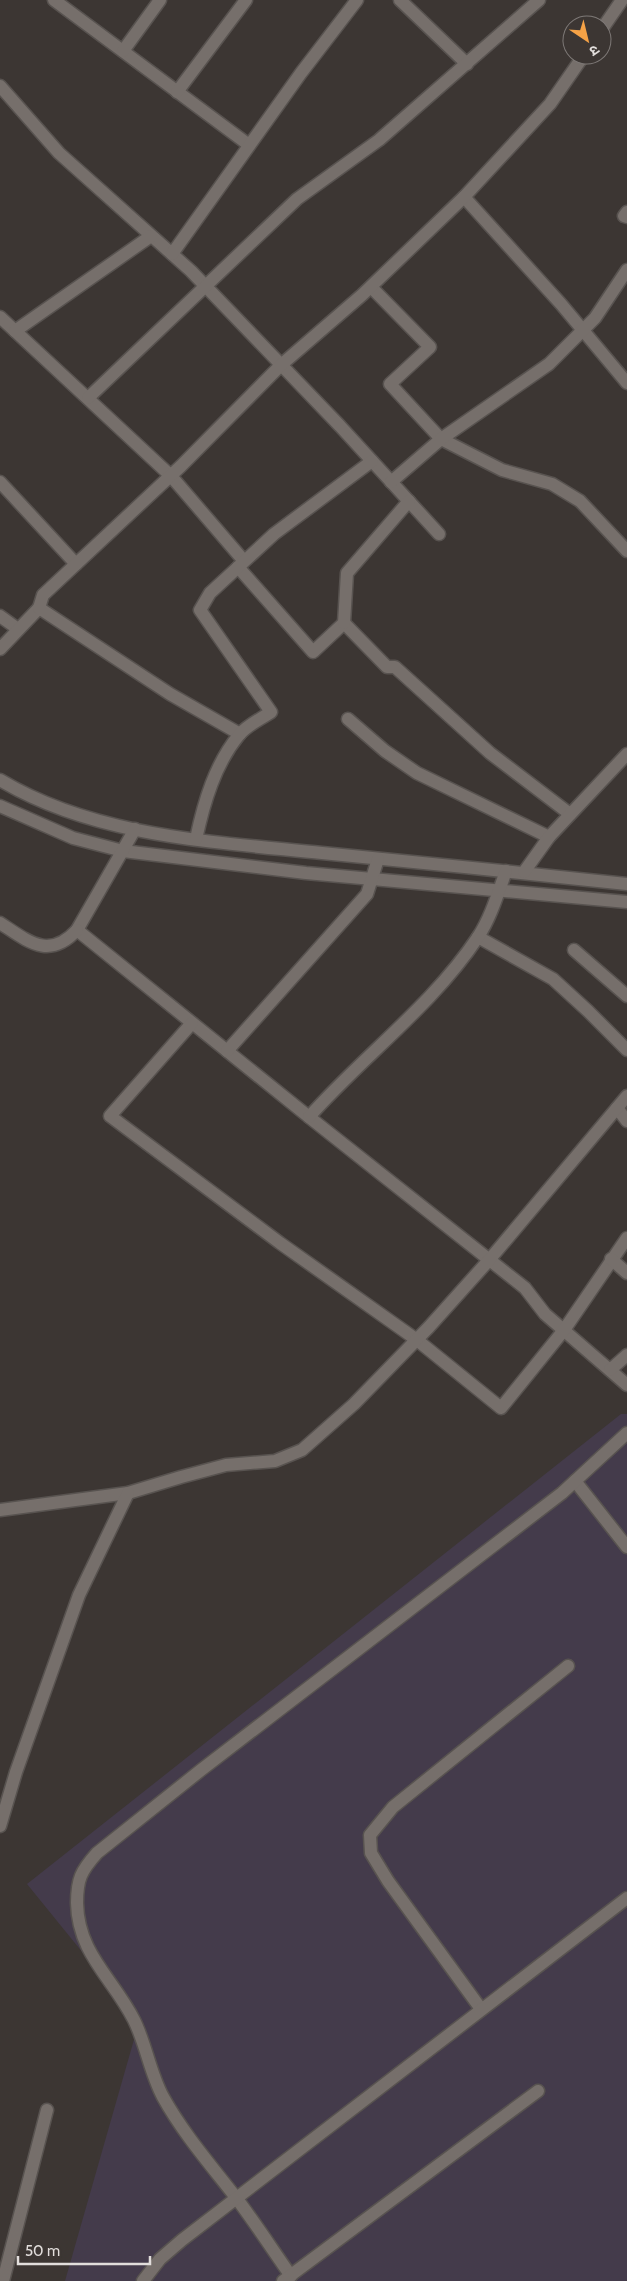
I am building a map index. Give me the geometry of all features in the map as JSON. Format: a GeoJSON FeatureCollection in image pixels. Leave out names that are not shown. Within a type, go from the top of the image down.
{"type":"FeatureCollection","features":[{"type":"Feature","properties":{"kind":"street"},"geometry":{"type":"LineString","coordinates":[[54,0],[249,145]]}},
{"type":"Feature","properties":{"kind":"street"},"geometry":{"type":"LineString","coordinates":[[123,51],[160,0]]}},
{"type":"Feature","properties":{"kind":"street"},"geometry":{"type":"LineString","coordinates":[[177,92],[246,0]]}},
{"type":"Feature","properties":{"kind":"street"},"geometry":{"type":"LineString","coordinates":[[172,254],[249,145],[357,0]]}},
{"type":"Feature","properties":{"kind":"street"},"geometry":{"type":"LineString","coordinates":[[400,0],[467,64]]}},
{"type":"Feature","properties":{"kind":"street"},"geometry":{"type":"LineString","coordinates":[[88,398],[297,199],[378,140],[539,0]]}},
{"type":"Feature","properties":{"kind":"street"},"geometry":{"type":"LineString","coordinates":[[612,15],[622,0]]}},
{"type":"Feature","properties":{"kind":"street"},"geometry":{"type":"LineString","coordinates":[[0,649],[39,608],[43,595],[171,476],[281,365],[371,287],[464,197],[550,104],[577,65]]}},
{"type":"Feature","properties":{"kind":"street"},"geometry":{"type":"LineString","coordinates":[[0,86],[59,154],[172,254],[206,287],[439,534]]}},
{"type":"Feature","properties":{"kind":"street"},"geometry":{"type":"LineString","coordinates":[[464,197],[627,382]]}},
{"type":"Feature","properties":{"kind":"street"},"geometry":{"type":"LineString","coordinates":[[627,212],[624,216],[627,218]]}},
{"type":"Feature","properties":{"kind":"street"},"geometry":{"type":"LineString","coordinates":[[16,331],[151,236]]}},
{"type":"Feature","properties":{"kind":"street"},"geometry":{"type":"LineString","coordinates":[[392,482],[441,439],[549,364],[595,318],[627,270]]}},
{"type":"Feature","properties":{"kind":"street"},"geometry":{"type":"LineString","coordinates":[[371,287],[430,347],[390,384],[441,439],[502,470],[552,484],[580,501],[627,551]]}},
{"type":"Feature","properties":{"kind":"street"},"geometry":{"type":"LineString","coordinates":[[0,317],[171,476],[312,652],[344,624],[347,573],[409,501]]}},
{"type":"Feature","properties":{"kind":"street"},"geometry":{"type":"LineString","coordinates":[[196,839],[204,803],[216,774],[240,734],[271,712],[200,610],[210,593],[274,534],[372,461]]}},
{"type":"Feature","properties":{"kind":"street"},"geometry":{"type":"LineString","coordinates":[[0,482],[76,564]]}},
{"type":"Feature","properties":{"kind":"street"},"geometry":{"type":"LineString","coordinates":[[39,608],[170,694],[240,734]]}},
{"type":"Feature","properties":{"kind":"street"},"geometry":{"type":"LineString","coordinates":[[0,616],[18,629]]}},
{"type":"Feature","properties":{"kind":"street"},"geometry":{"type":"LineString","coordinates":[[344,624],[386,666],[396,668],[490,753],[570,814]]}},
{"type":"Feature","properties":{"kind":"street"},"geometry":{"type":"LineString","coordinates":[[348,719],[384,750],[417,773],[549,837]]}},
{"type":"Feature","properties":{"kind":"street"},"geometry":{"type":"LineString","coordinates":[[524,872],[549,837],[627,754]]}},
{"type":"Feature","properties":{"kind":"street"},"geometry":{"type":"LineString","coordinates":[[0,780],[69,812],[135,829],[196,839],[627,884]]}},
{"type":"Feature","properties":{"kind":"street"},"geometry":{"type":"LineString","coordinates":[[0,806],[73,838],[123,851],[306,873],[500,889],[627,902]]}},
{"type":"Feature","properties":{"kind":"street"},"geometry":{"type":"LineString","coordinates":[[0,923],[22,937],[44,946],[56,946],[67,941],[78,930],[135,829]]}},
{"type":"Feature","properties":{"kind":"street"},"geometry":{"type":"LineString","coordinates":[[227,1051],[367,894],[378,859]]}},
{"type":"Feature","properties":{"kind":"street"},"geometry":{"type":"LineString","coordinates":[[309,1117],[336,1086],[419,1006],[478,937],[500,889],[506,871]]}},
{"type":"Feature","properties":{"kind":"street"},"geometry":{"type":"LineString","coordinates":[[78,930],[309,1117],[525,1288],[545,1314],[627,1385]]}},
{"type":"Feature","properties":{"kind":"street"},"geometry":{"type":"LineString","coordinates":[[478,937],[553,979],[627,1050]]}},
{"type":"Feature","properties":{"kind":"street"},"geometry":{"type":"LineString","coordinates":[[574,950],[627,996]]}},
{"type":"Feature","properties":{"kind":"street"},"geometry":{"type":"LineString","coordinates":[[192,1023],[110,1116],[280,1243],[417,1340],[501,1408],[564,1330],[627,1238]]}},
{"type":"Feature","properties":{"kind":"street"},"geometry":{"type":"LineString","coordinates":[[0,1512],[128,1494],[181,1476],[226,1465],[275,1461],[302,1450],[354,1404],[417,1340],[490,1260],[627,1096]]}},
{"type":"Feature","properties":{"kind":"street"},"geometry":{"type":"LineString","coordinates":[[617,1108],[627,1121]]}},
{"type":"Feature","properties":{"kind":"street"},"geometry":{"type":"LineString","coordinates":[[612,1258],[627,1272]]}},
{"type":"Feature","properties":{"kind":"street"},"geometry":{"type":"LineString","coordinates":[[610,1370],[627,1355]]}},
{"type":"Feature","properties":{"kind":"street"},"geometry":{"type":"LineString","coordinates":[[538,2091],[287,2278],[236,2198],[176,2120],[162,2095],[133,2017],[103,1975],[84,1942],[77,1915],[77,1886],[83,1868],[97,1853],[201,1770],[575,1482],[627,1433]]}},
{"type":"Feature","properties":{"kind":"street"},"geometry":{"type":"LineString","coordinates":[[613,1447],[627,1446]]}},
{"type":"Feature","properties":{"kind":"street"},"geometry":{"type":"LineString","coordinates":[[575,1482],[627,1547]]}},
{"type":"Feature","properties":{"kind":"street"},"geometry":{"type":"LineString","coordinates":[[0,1826],[16,1772],[80,1595],[128,1494]]}},
{"type":"Feature","properties":{"kind":"street"},"geometry":{"type":"LineString","coordinates":[[481,2009],[388,1881],[371,1853],[370,1835],[393,1807],[568,1666]]}},
{"type":"Feature","properties":{"kind":"street"},"geometry":{"type":"LineString","coordinates":[[143,2281],[160,2259],[236,2198],[627,1898]]}},
{"type":"Feature","properties":{"kind":"street"},"geometry":{"type":"LineString","coordinates":[[3,2281],[47,2110]]}},
{"type":"Feature","properties":{"kind":"shaded area"},"geometry":{"type":"Polygon","coordinates":[[[621,1414],[627,1414],[627,2281],[65,2281],[139,2022],[27,1884],[621,1414]]]}}]}
